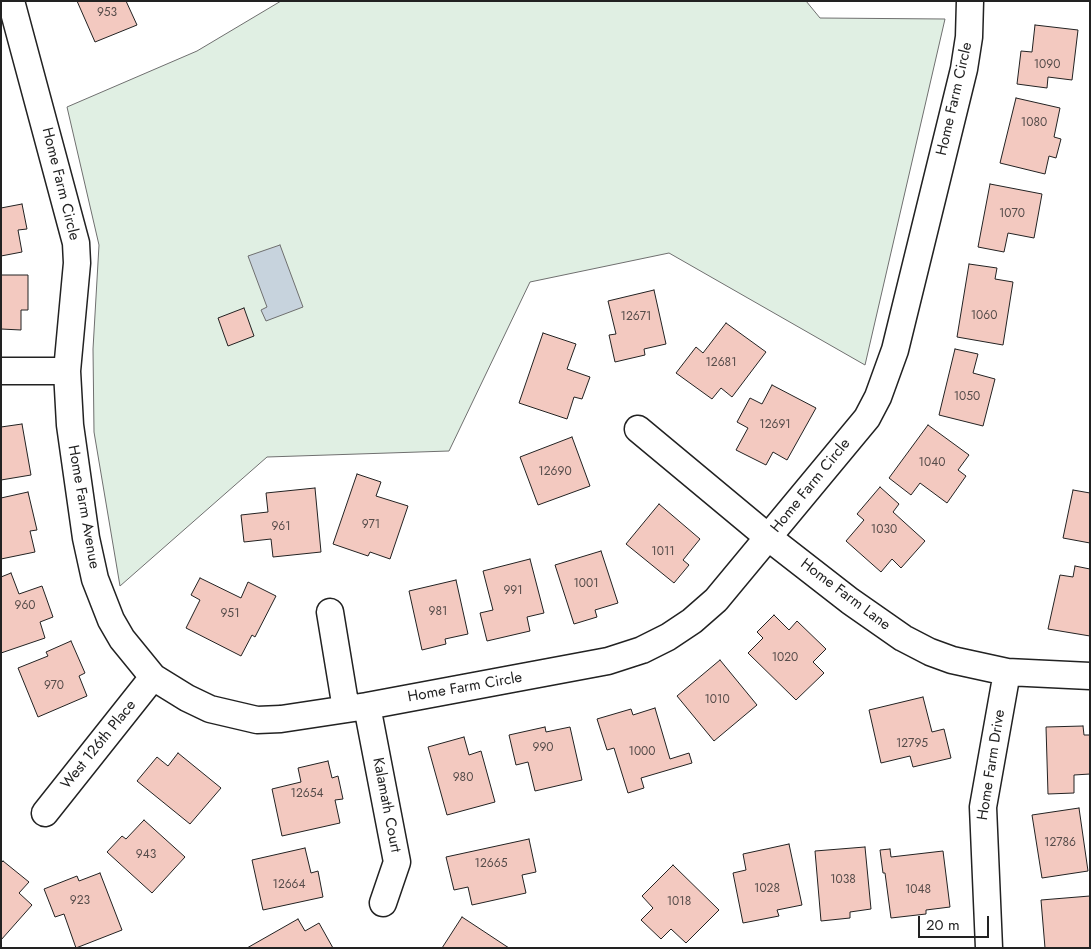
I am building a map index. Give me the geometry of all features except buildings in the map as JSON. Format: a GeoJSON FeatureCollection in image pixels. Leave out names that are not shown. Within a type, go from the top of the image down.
{"type":"FeatureCollection","features":[{"type":"Feature","properties":{"kind":"street","name":"Home Farm Circle"},"geometry":{"type":"LineString","coordinates":[[11,1],[76,244],[77,263],[67,371]]}},
{"type":"Feature","properties":{"kind":"street","name":"Home Farm Circle"},"geometry":{"type":"LineString","coordinates":[[356,707],[581,667],[642,650],[668,637],[716,600],[867,418],[888,374],[964,69],[969,37],[970,1]]}},
{"type":"Feature","properties":{"kind":"street"},"geometry":{"type":"LineString","coordinates":[[1,372],[67,371]]}},
{"type":"Feature","properties":{"kind":"street","name":"Home Farm Avenue"},"geometry":{"type":"LineString","coordinates":[[67,371],[72,454],[95,580],[111,620],[122,639],[153,677],[187,698],[234,716],[258,720],[280,720],[356,707]]}},
{"type":"Feature","properties":{"kind":"street","name":"Home Farm Lane"},"geometry":{"type":"LineString","coordinates":[[638,429],[769,538],[850,601],[903,638],[930,652],[952,660],[1007,672],[1090,676]]}},
{"type":"Feature","properties":{"kind":"street","name":"Kalamath Court"},"geometry":{"type":"LineString","coordinates":[[330,612],[397,862],[383,903]]}},
{"type":"Feature","properties":{"kind":"street","name":"Home Farm Drive"},"geometry":{"type":"LineString","coordinates":[[989,948],[983,807],[1007,672]]}},
{"type":"Feature","properties":{"kind":"street","name":"West 126th Place"},"geometry":{"type":"LineString","coordinates":[[44,813],[153,677]]}},
{"type":"Feature","properties":{"kind":"green space"},"geometry":{"type":"Polygon","coordinates":[[[281,1],[806,1],[820,18],[945,19],[865,365],[669,253],[530,282],[449,451],[267,457],[120,586],[94,432],[93,349],[99,245],[67,107],[197,51],[281,1]]]}},
{"type":"Feature","properties":{"kind":"shaded area"},"geometry":{"type":"Polygon","coordinates":[[[280,245],[303,307],[266,321],[261,310],[267,307],[248,256],[280,245]]]}}]}
